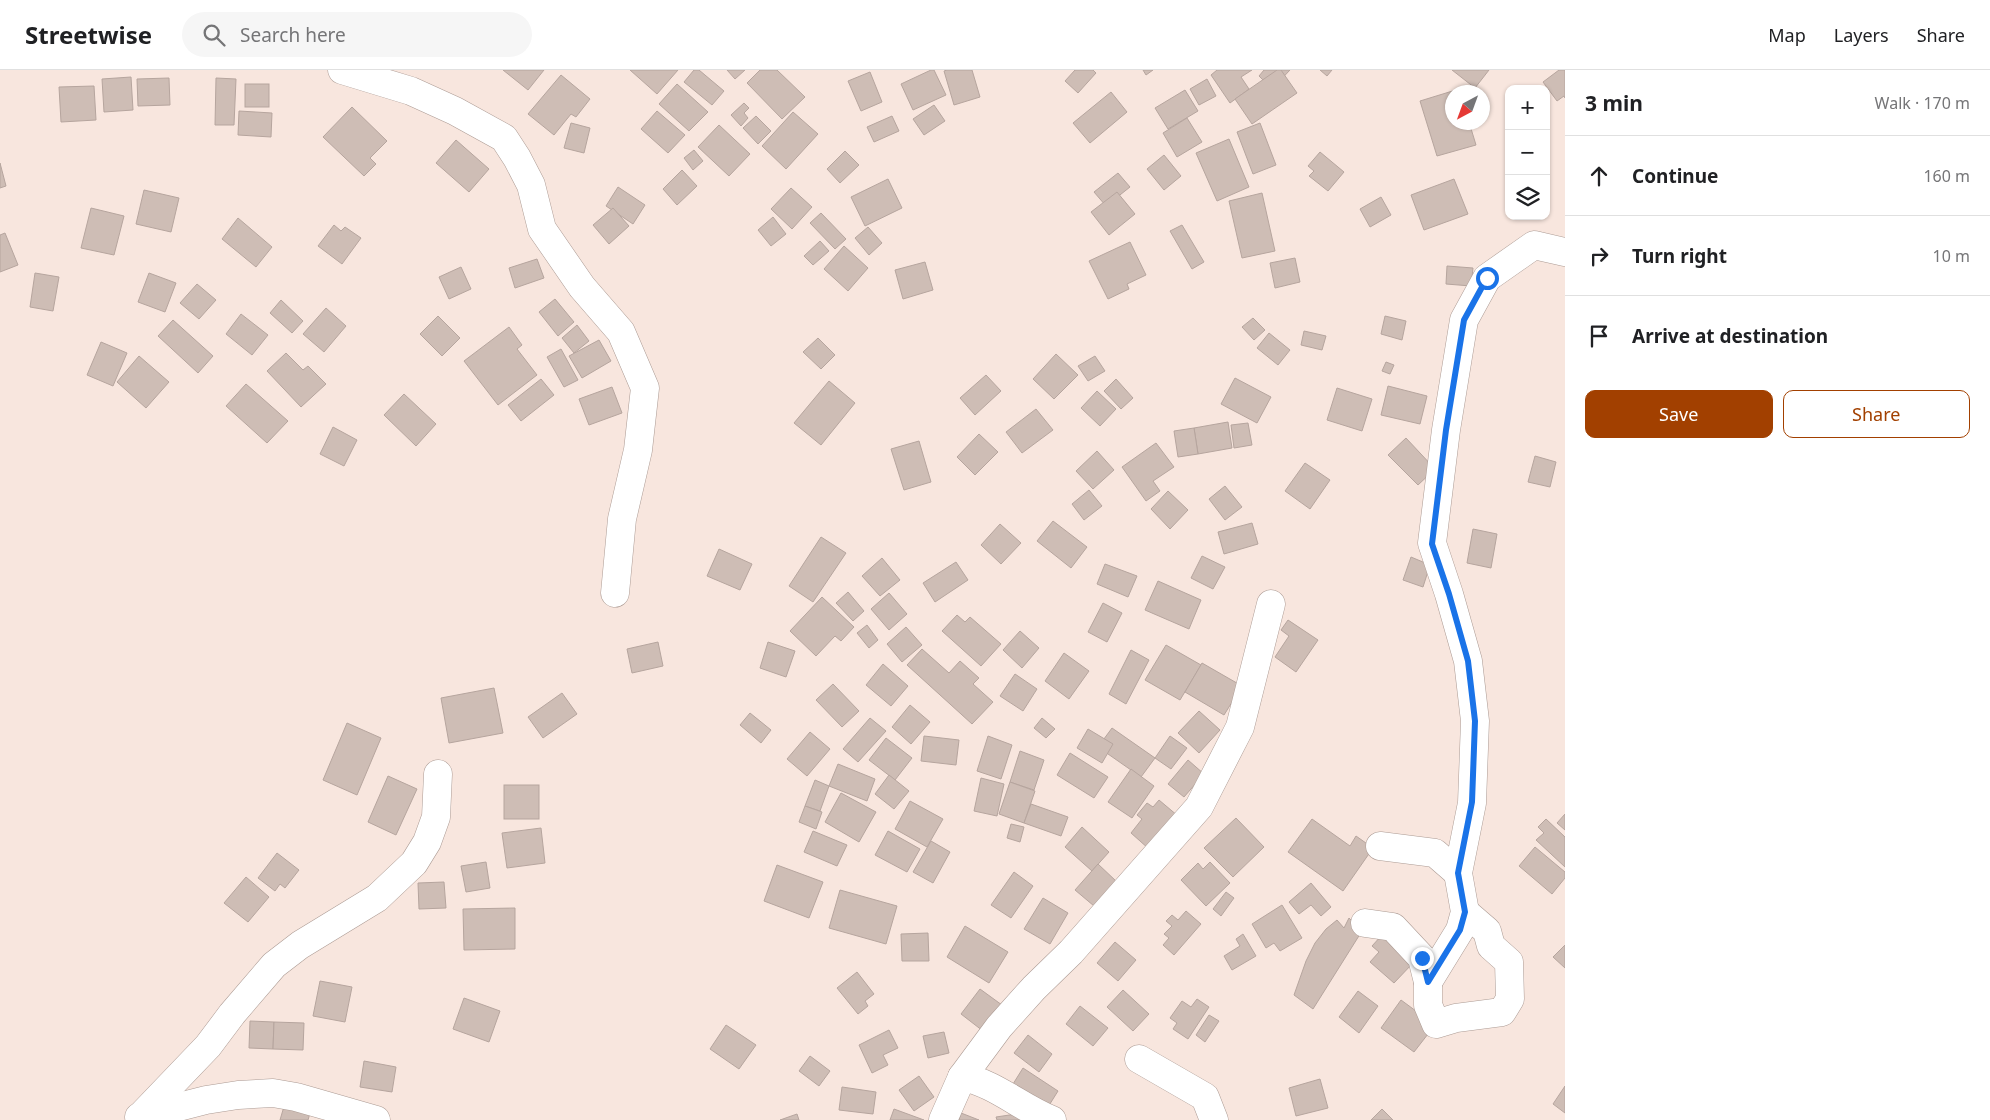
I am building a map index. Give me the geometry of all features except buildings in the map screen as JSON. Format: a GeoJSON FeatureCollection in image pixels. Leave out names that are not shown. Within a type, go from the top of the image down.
{"type":"FeatureCollection","features":[{"type":"Feature","properties":{"kind":"street"},"geometry":{"type":"LineString","coordinates":[[342,70],[411,91],[455,111],[504,138],[531,185],[542,229],[582,288],[621,332],[645,388],[638,450],[622,519],[615,593]]}},
{"type":"Feature","properties":{"kind":"street"},"geometry":{"type":"LineString","coordinates":[[1428,982],[1460,930],[1465,912],[1458,873],[1472,802],[1475,721],[1468,661],[1449,594],[1432,544],[1446,430],[1459,346],[1464,320],[1487,278],[1534,245],[1565,252]]}},
{"type":"Feature","properties":{"kind":"street"},"geometry":{"type":"LineString","coordinates":[[944,1120],[962,1077],[999,1027],[1034,988],[1071,952],[1199,807],[1240,727],[1271,604]]}},
{"type":"Feature","properties":{"kind":"street"},"geometry":{"type":"LineString","coordinates":[[137,1118],[208,1046],[232,1014],[274,965],[300,945],[377,898],[414,863],[427,842],[436,817],[438,774]]}},
{"type":"Feature","properties":{"kind":"street"},"geometry":{"type":"LineString","coordinates":[[1380,846],[1435,854],[1458,873]]}},
{"type":"Feature","properties":{"kind":"street"},"geometry":{"type":"LineString","coordinates":[[1365,923],[1393,927],[1422,958],[1428,982],[1428,1005],[1436,1024],[1456,1018],[1502,1012],[1510,999],[1509,962],[1491,946],[1487,931],[1465,912]]}},
{"type":"Feature","properties":{"kind":"street"},"geometry":{"type":"LineString","coordinates":[[1140,1059],[1205,1097],[1214,1120]]}},
{"type":"Feature","properties":{"kind":"street"},"geometry":{"type":"LineString","coordinates":[[962,1077],[973,1079],[999,1091],[1041,1116],[1052,1120]]}},
{"type":"Feature","properties":{"kind":"street"},"geometry":{"type":"LineString","coordinates":[[137,1118],[206,1100],[238,1095],[273,1093],[296,1096],[376,1120]]}},
{"type":"Feature","properties":{"kind":"route"},"geometry":{"type":"LineString","coordinates":[[1422,958],[1428,982],[1460,930],[1465,912],[1458,873],[1472,802],[1475,721],[1468,661],[1449,594],[1432,544],[1446,430],[1464,320],[1487,278]]}}]}
